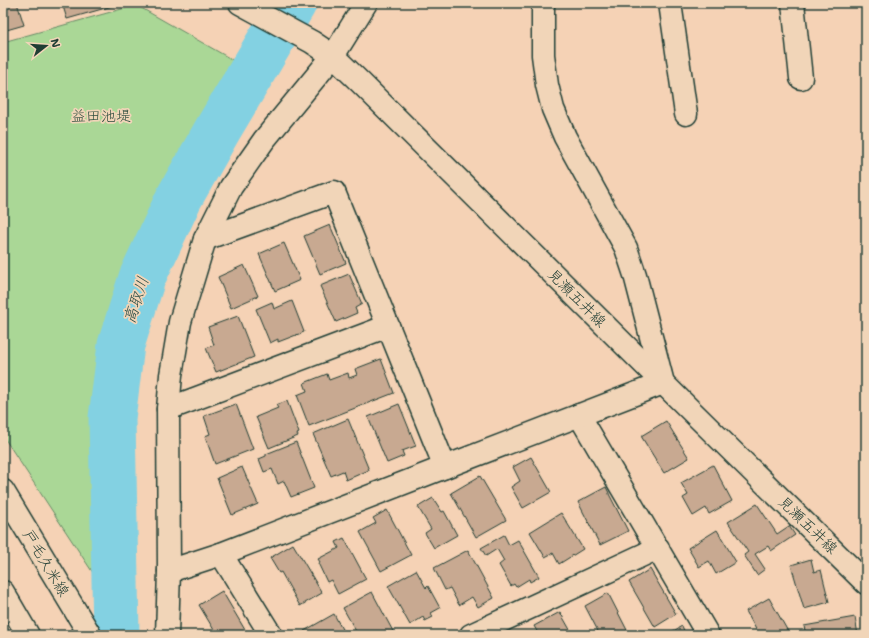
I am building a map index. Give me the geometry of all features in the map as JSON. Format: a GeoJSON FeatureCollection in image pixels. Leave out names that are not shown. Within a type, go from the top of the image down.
{"type":"FeatureCollection","features":[{"type":"Feature","properties":{"kind":"street","name":"見瀬五井線"},"geometry":{"type":"LineString","coordinates":[[240,3],[312,42],[333,56],[866,582]]}},
{"type":"Feature","properties":{"kind":"street"},"geometry":{"type":"LineString","coordinates":[[167,635],[168,409],[171,374],[180,322],[204,239],[235,181],[264,140],[333,56],[366,3]]}},
{"type":"Feature","properties":{"kind":"street"},"geometry":{"type":"LineString","coordinates":[[168,572],[221,554],[663,383],[635,275],[626,248],[565,137],[553,109],[547,85],[543,55],[542,3]]}},
{"type":"Feature","properties":{"kind":"street"},"geometry":{"type":"LineString","coordinates":[[670,3],[686,114]]}},
{"type":"Feature","properties":{"kind":"street"},"geometry":{"type":"LineString","coordinates":[[793,3],[801,78]]}},
{"type":"Feature","properties":{"kind":"street"},"geometry":{"type":"LineString","coordinates":[[204,239],[334,192],[445,467]]}},
{"type":"Feature","properties":{"kind":"street"},"geometry":{"type":"LineString","coordinates":[[168,409],[388,326]]}},
{"type":"Feature","properties":{"kind":"street"},"geometry":{"type":"LineString","coordinates":[[579,415],[708,635]]}},
{"type":"Feature","properties":{"kind":"street","name":"戸毛久米線"},"geometry":{"type":"LineString","coordinates":[[3,491],[90,635]]}},
{"type":"Feature","properties":{"kind":"street"},"geometry":{"type":"LineString","coordinates":[[471,635],[658,548]]}},
{"type":"Feature","properties":{"kind":"street"},"geometry":{"type":"LineString","coordinates":[[221,554],[271,635]]}},
{"type":"Feature","properties":{"kind":"street"},"geometry":{"type":"LineString","coordinates":[[5,599],[28,635]]}},
{"type":"Feature","properties":{"kind":"green space","name":"益田池堤"},"geometry":{"type":"Polygon","coordinates":[[[136,5],[238,63],[130,272],[107,348],[92,507],[97,579],[3,436],[3,42],[136,5]]]}},
{"type":"Feature","properties":{"kind":"building"},"geometry":{"type":"Polygon","coordinates":[[[3,3],[17,3],[24,25],[3,31],[3,3]]]}},
{"type":"Feature","properties":{"kind":"building"},"geometry":{"type":"Polygon","coordinates":[[[62,3],[116,3],[116,5],[67,19],[62,3]]]}},
{"type":"Feature","properties":{"kind":"building"},"geometry":{"type":"Polygon","coordinates":[[[330,225],[346,263],[320,274],[304,236],[330,225]]]}},
{"type":"Feature","properties":{"kind":"building"},"geometry":{"type":"Polygon","coordinates":[[[284,243],[300,280],[275,291],[259,254],[284,243]]]}},
{"type":"Feature","properties":{"kind":"building"},"geometry":{"type":"Polygon","coordinates":[[[244,265],[258,296],[231,308],[218,277],[244,265]]]}},
{"type":"Feature","properties":{"kind":"building"},"geometry":{"type":"Polygon","coordinates":[[[349,274],[362,304],[355,308],[357,313],[336,322],[320,286],[349,274]]]}},
{"type":"Feature","properties":{"kind":"building"},"geometry":{"type":"Polygon","coordinates":[[[292,301],[304,332],[278,342],[278,339],[270,343],[256,309],[272,302],[274,309],[292,301]]]}},
{"type":"Feature","properties":{"kind":"building"},"geometry":{"type":"Polygon","coordinates":[[[238,316],[254,357],[216,372],[206,348],[214,345],[208,327],[238,316]]]}},
{"type":"Feature","properties":{"kind":"building"},"geometry":{"type":"Polygon","coordinates":[[[381,359],[394,393],[309,426],[297,395],[307,391],[304,383],[327,374],[329,380],[348,373],[349,378],[357,375],[355,369],[381,359]]]}},
{"type":"Feature","properties":{"kind":"building"},"geometry":{"type":"Polygon","coordinates":[[[287,401],[299,433],[297,434],[298,436],[269,448],[256,417],[278,408],[276,405],[287,401]]]}},
{"type":"Feature","properties":{"kind":"building"},"geometry":{"type":"Polygon","coordinates":[[[236,404],[253,449],[215,464],[205,436],[210,434],[204,416],[236,404]]]}},
{"type":"Feature","properties":{"kind":"building"},"geometry":{"type":"Polygon","coordinates":[[[399,404],[416,446],[402,451],[404,456],[387,463],[368,417],[399,404]]]}},
{"type":"Feature","properties":{"kind":"building"},"geometry":{"type":"Polygon","coordinates":[[[348,419],[369,470],[346,480],[343,471],[331,476],[313,434],[348,419]]]}},
{"type":"Feature","properties":{"kind":"building"},"geometry":{"type":"Polygon","coordinates":[[[666,421],[689,458],[664,473],[641,436],[666,421]]]}},
{"type":"Feature","properties":{"kind":"building"},"geometry":{"type":"Polygon","coordinates":[[[296,442],[314,488],[291,497],[284,481],[278,484],[272,469],[264,472],[259,459],[266,456],[266,454],[296,442]]]}},
{"type":"Feature","properties":{"kind":"building"},"geometry":{"type":"Polygon","coordinates":[[[531,457],[551,492],[523,508],[511,487],[520,481],[513,467],[531,457]]]}},
{"type":"Feature","properties":{"kind":"building"},"geometry":{"type":"Polygon","coordinates":[[[713,465],[732,501],[709,514],[706,508],[693,516],[683,498],[688,495],[681,483],[713,465]]]}},
{"type":"Feature","properties":{"kind":"building"},"geometry":{"type":"Polygon","coordinates":[[[242,467],[258,504],[232,515],[217,478],[242,467]]]}},
{"type":"Feature","properties":{"kind":"building"},"geometry":{"type":"Polygon","coordinates":[[[480,476],[506,520],[476,537],[451,493],[480,476]]]}},
{"type":"Feature","properties":{"kind":"building"},"geometry":{"type":"Polygon","coordinates":[[[606,487],[628,531],[600,545],[578,502],[606,487]]]}},
{"type":"Feature","properties":{"kind":"building"},"geometry":{"type":"Polygon","coordinates":[[[433,498],[442,512],[444,511],[457,535],[434,548],[425,533],[431,529],[418,507],[433,498]]]}},
{"type":"Feature","properties":{"kind":"building"},"geometry":{"type":"Polygon","coordinates":[[[757,504],[777,534],[789,526],[795,535],[771,551],[768,546],[755,554],[765,569],[757,575],[744,555],[748,552],[728,522],[757,504]]]}},
{"type":"Feature","properties":{"kind":"building"},"geometry":{"type":"Polygon","coordinates":[[[387,510],[411,555],[381,571],[360,532],[376,523],[373,518],[387,510]]]}},
{"type":"Feature","properties":{"kind":"building"},"geometry":{"type":"Polygon","coordinates":[[[561,513],[583,549],[559,564],[553,553],[545,557],[530,532],[561,513]]]}},
{"type":"Feature","properties":{"kind":"building"},"geometry":{"type":"Polygon","coordinates":[[[717,530],[736,562],[716,574],[709,561],[699,567],[688,548],[717,530]]]}},
{"type":"Feature","properties":{"kind":"building"},"geometry":{"type":"Polygon","coordinates":[[[504,535],[509,545],[518,540],[539,577],[530,582],[529,579],[516,587],[514,584],[511,586],[499,565],[504,561],[497,549],[486,556],[481,548],[504,535]]]}},
{"type":"Feature","properties":{"kind":"building"},"geometry":{"type":"Polygon","coordinates":[[[344,538],[366,579],[338,594],[331,580],[327,582],[318,563],[320,562],[318,559],[339,548],[336,542],[344,538]]]}},
{"type":"Feature","properties":{"kind":"building"},"geometry":{"type":"Polygon","coordinates":[[[293,544],[322,593],[300,606],[281,572],[279,573],[270,558],[293,544]]]}},
{"type":"Feature","properties":{"kind":"building"},"geometry":{"type":"Polygon","coordinates":[[[468,550],[494,598],[478,607],[472,597],[459,605],[450,588],[445,590],[434,568],[468,550]]]}},
{"type":"Feature","properties":{"kind":"building"},"geometry":{"type":"Polygon","coordinates":[[[811,559],[814,572],[821,570],[829,602],[804,609],[791,565],[811,559]]]}},
{"type":"Feature","properties":{"kind":"building"},"geometry":{"type":"Polygon","coordinates":[[[650,569],[676,614],[655,627],[629,582],[650,569]]]}},
{"type":"Feature","properties":{"kind":"building"},"geometry":{"type":"Polygon","coordinates":[[[416,570],[426,588],[428,586],[440,608],[431,613],[433,617],[425,621],[423,617],[410,625],[388,586],[416,570]]]}},
{"type":"Feature","properties":{"kind":"building"},"geometry":{"type":"Polygon","coordinates":[[[222,591],[248,635],[217,635],[199,605],[222,591]]]}},
{"type":"Feature","properties":{"kind":"building"},"geometry":{"type":"Polygon","coordinates":[[[372,592],[395,635],[358,635],[343,608],[372,592]]]}},
{"type":"Feature","properties":{"kind":"building"},"geometry":{"type":"Polygon","coordinates":[[[608,593],[628,632],[621,635],[589,635],[598,631],[585,606],[608,593]]]}},
{"type":"Feature","properties":{"kind":"building"},"geometry":{"type":"Polygon","coordinates":[[[769,598],[790,635],[759,635],[746,611],[769,598]]]}},
{"type":"Feature","properties":{"kind":"building"},"geometry":{"type":"Polygon","coordinates":[[[560,612],[573,635],[539,635],[534,626],[560,612]]]}},
{"type":"Feature","properties":{"kind":"building"},"geometry":{"type":"Polygon","coordinates":[[[334,614],[345,635],[303,635],[305,632],[304,631],[334,614]]]}},
{"type":"Feature","properties":{"kind":"building"},"geometry":{"type":"Polygon","coordinates":[[[855,617],[858,635],[806,635],[804,626],[855,617]]]}},
{"type":"Feature","properties":{"kind":"building"},"geometry":{"type":"Polygon","coordinates":[[[682,626],[686,635],[666,635],[682,626]]]}},
{"type":"Feature","properties":{"kind":"waterway","name":"高取川"},"geometry":{"type":"LineString","coordinates":[[116,635],[112,418],[121,345],[142,278],[179,198],[293,3]]}}]}
